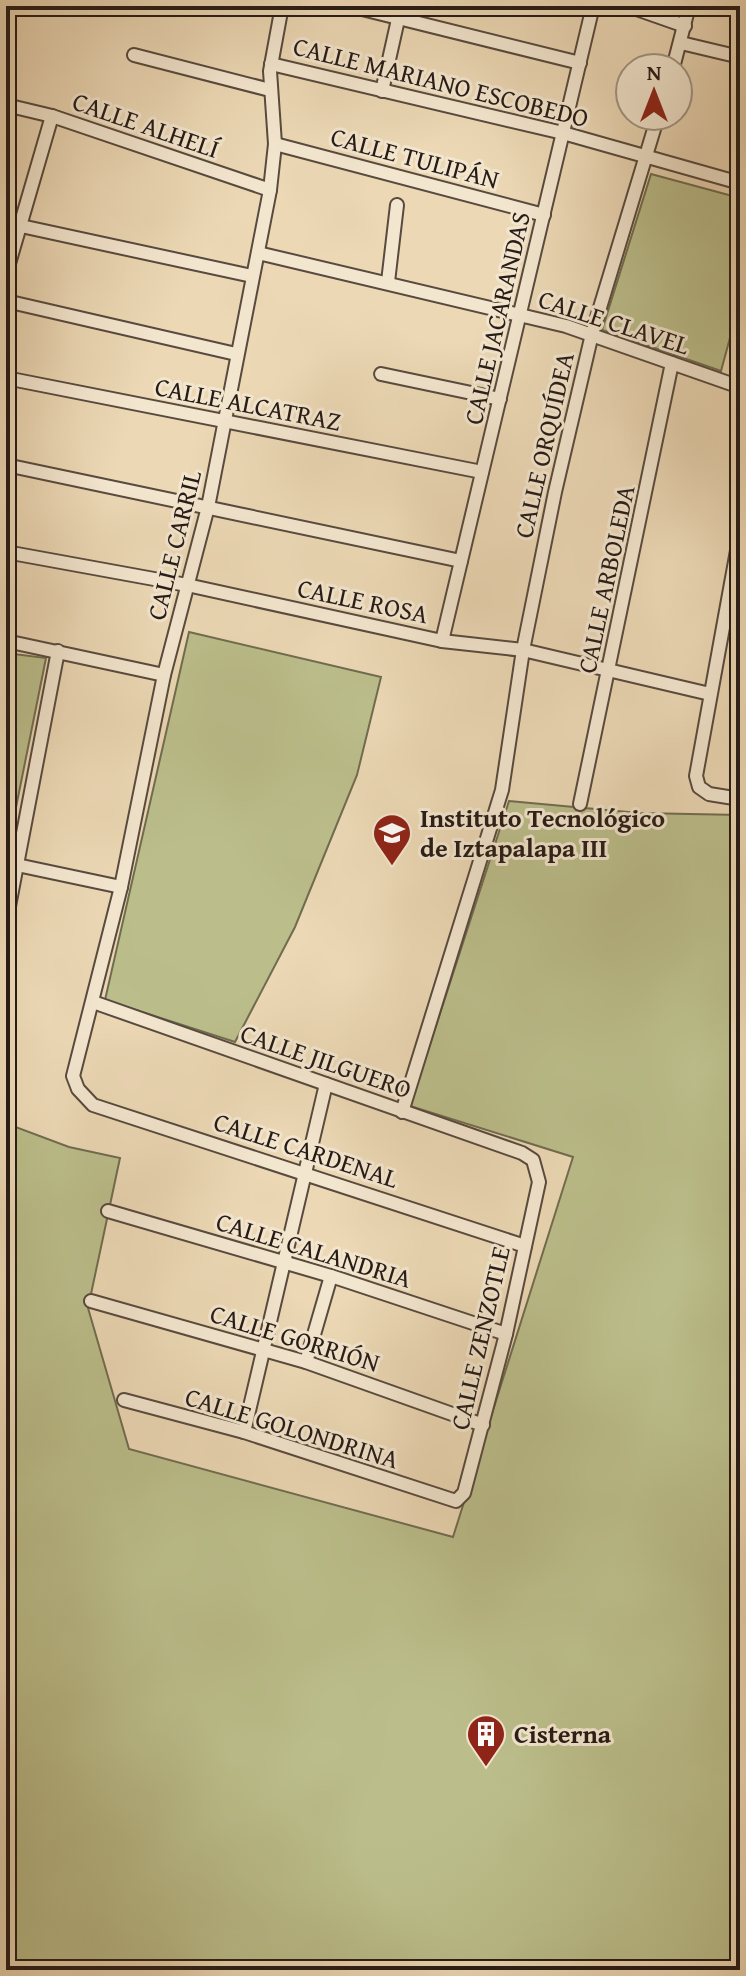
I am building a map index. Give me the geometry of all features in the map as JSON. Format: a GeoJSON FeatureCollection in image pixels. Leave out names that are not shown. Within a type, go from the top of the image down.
{"type":"FeatureCollection","features":[{"type":"Feature","properties":{"kind":"street","name":"CALLE CARRIL"},"geometry":{"type":"LineString","coordinates":[[78,1089],[73,1076],[121,887],[164,675],[208,507],[270,190],[275,144],[271,64],[282,6]]}},
{"type":"Feature","properties":{"kind":"street"},"geometry":{"type":"LineString","coordinates":[[350,6],[400,12],[580,63]]}},
{"type":"Feature","properties":{"kind":"street","name":"CALLE JACARANDAS"},"geometry":{"type":"LineString","coordinates":[[442,641],[593,6]]}},
{"type":"Feature","properties":{"kind":"street"},"geometry":{"type":"LineString","coordinates":[[628,6],[685,26]]}},
{"type":"Feature","properties":{"kind":"street"},"geometry":{"type":"LineString","coordinates":[[678,52],[689,6]]}},
{"type":"Feature","properties":{"kind":"street"},"geometry":{"type":"LineString","coordinates":[[382,91],[400,12]]}},
{"type":"Feature","properties":{"kind":"street"},"geometry":{"type":"LineString","coordinates":[[681,43],[740,57]]}},
{"type":"Feature","properties":{"kind":"street"},"geometry":{"type":"LineString","coordinates":[[134,55],[270,90]]}},
{"type":"Feature","properties":{"kind":"street","name":"CALLE MARIANO ESCOBEDO"},"geometry":{"type":"LineString","coordinates":[[271,64],[563,133],[740,181]]}},
{"type":"Feature","properties":{"kind":"street","name":"CALLE ALHELÍ"},"geometry":{"type":"LineString","coordinates":[[6,105],[52,116],[270,190]]}},
{"type":"Feature","properties":{"kind":"street"},"geometry":{"type":"LineString","coordinates":[[6,274],[52,116]]}},
{"type":"Feature","properties":{"kind":"street","name":"CALLE ORQUÍDEA"},"geometry":{"type":"LineString","coordinates":[[402,1112],[502,790],[523,650],[555,492],[592,334],[653,132]]}},
{"type":"Feature","properties":{"kind":"street","name":"CALLE TULIPÁN"},"geometry":{"type":"LineString","coordinates":[[275,144],[544,215]]}},
{"type":"Feature","properties":{"kind":"street"},"geometry":{"type":"LineString","coordinates":[[388,282],[397,205]]}},
{"type":"Feature","properties":{"kind":"street"},"geometry":{"type":"LineString","coordinates":[[21,226],[252,276]]}},
{"type":"Feature","properties":{"kind":"street","name":"CALLE CLAVEL"},"geometry":{"type":"LineString","coordinates":[[258,253],[520,314],[592,334],[740,387]]}},
{"type":"Feature","properties":{"kind":"street"},"geometry":{"type":"LineString","coordinates":[[6,301],[236,354]]}},
{"type":"Feature","properties":{"kind":"street","name":"CALLE ARBOLEDA"},"geometry":{"type":"LineString","coordinates":[[580,804],[672,363]]}},
{"type":"Feature","properties":{"kind":"street"},"geometry":{"type":"LineString","coordinates":[[381,374],[500,399]]}},
{"type":"Feature","properties":{"kind":"street","name":"CALLE ALCATRAZ"},"geometry":{"type":"LineString","coordinates":[[6,378],[482,472]]}},
{"type":"Feature","properties":{"kind":"street"},"geometry":{"type":"LineString","coordinates":[[6,465],[461,561]]}},
{"type":"Feature","properties":{"kind":"street"},"geometry":{"type":"LineString","coordinates":[[740,534],[736,571],[696,776],[699,787],[709,794],[740,799]]}},
{"type":"Feature","properties":{"kind":"street","name":"CALLE ROSA"},"geometry":{"type":"LineString","coordinates":[[6,552],[187,585],[442,641],[523,650],[609,673],[710,694]]}},
{"type":"Feature","properties":{"kind":"street"},"geometry":{"type":"LineString","coordinates":[[6,641],[164,675]]}},
{"type":"Feature","properties":{"kind":"street"},"geometry":{"type":"LineString","coordinates":[[6,922],[58,651]]}},
{"type":"Feature","properties":{"kind":"street"},"geometry":{"type":"LineString","coordinates":[[17,865],[121,887]]}},
{"type":"Feature","properties":{"kind":"street","name":"CALLE JILGUERO"},"geometry":{"type":"LineString","coordinates":[[93,1002],[522,1153],[533,1160],[538,1170]]}},
{"type":"Feature","properties":{"kind":"street"},"geometry":{"type":"LineString","coordinates":[[244,1432],[326,1084]]}},
{"type":"Feature","properties":{"kind":"street","name":"CALLE CARDENAL"},"geometry":{"type":"LineString","coordinates":[[78,1089],[93,1105],[525,1246]]}},
{"type":"Feature","properties":{"kind":"street","name":"CALLE ZENZOTLE"},"geometry":{"type":"LineString","coordinates":[[445,1500],[456,1501],[464,1493],[506,1334],[539,1182],[538,1170]]}},
{"type":"Feature","properties":{"kind":"street","name":"CALLE CALANDRIA"},"geometry":{"type":"LineString","coordinates":[[108,1211],[331,1276],[506,1334]]}},
{"type":"Feature","properties":{"kind":"street"},"geometry":{"type":"LineString","coordinates":[[306,1362],[331,1276]]}},
{"type":"Feature","properties":{"kind":"street","name":"CALLE GORRIÓN"},"geometry":{"type":"LineString","coordinates":[[91,1301],[306,1362],[483,1425]]}},
{"type":"Feature","properties":{"kind":"street","name":"CALLE GOLONDRINA"},"geometry":{"type":"LineString","coordinates":[[124,1400],[244,1432],[445,1500]]}},
{"type":"Feature","properties":{"kind":"green space"},"geometry":{"type":"Polygon","coordinates":[[[651,174],[740,198],[740,301],[721,371],[602,330],[651,174]]]}},
{"type":"Feature","properties":{"kind":"green space"},"geometry":{"type":"Polygon","coordinates":[[[189,632],[381,677],[357,775],[295,927],[235,1042],[105,1000],[189,632]]]}},
{"type":"Feature","properties":{"kind":"green space"},"geometry":{"type":"Polygon","coordinates":[[[6,653],[46,658],[6,857],[6,653]]]}},
{"type":"Feature","properties":{"kind":"green space"},"geometry":{"type":"Polygon","coordinates":[[[509,801],[639,813],[740,815],[740,1970],[6,1970],[6,1089],[16,1104],[10,1125],[69,1147],[120,1158],[88,1308],[129,1449],[453,1537],[573,1157],[410,1106],[509,801]]]}},
{"type":"Feature","properties":{"kind":"place","name":"Instituto Tecnológico de Iztapalapa III"},"geometry":{"type":"Point","coordinates":[392,867]}},
{"type":"Feature","properties":{"kind":"place","name":"Cisterna"},"geometry":{"type":"Point","coordinates":[486,1768]}}]}
